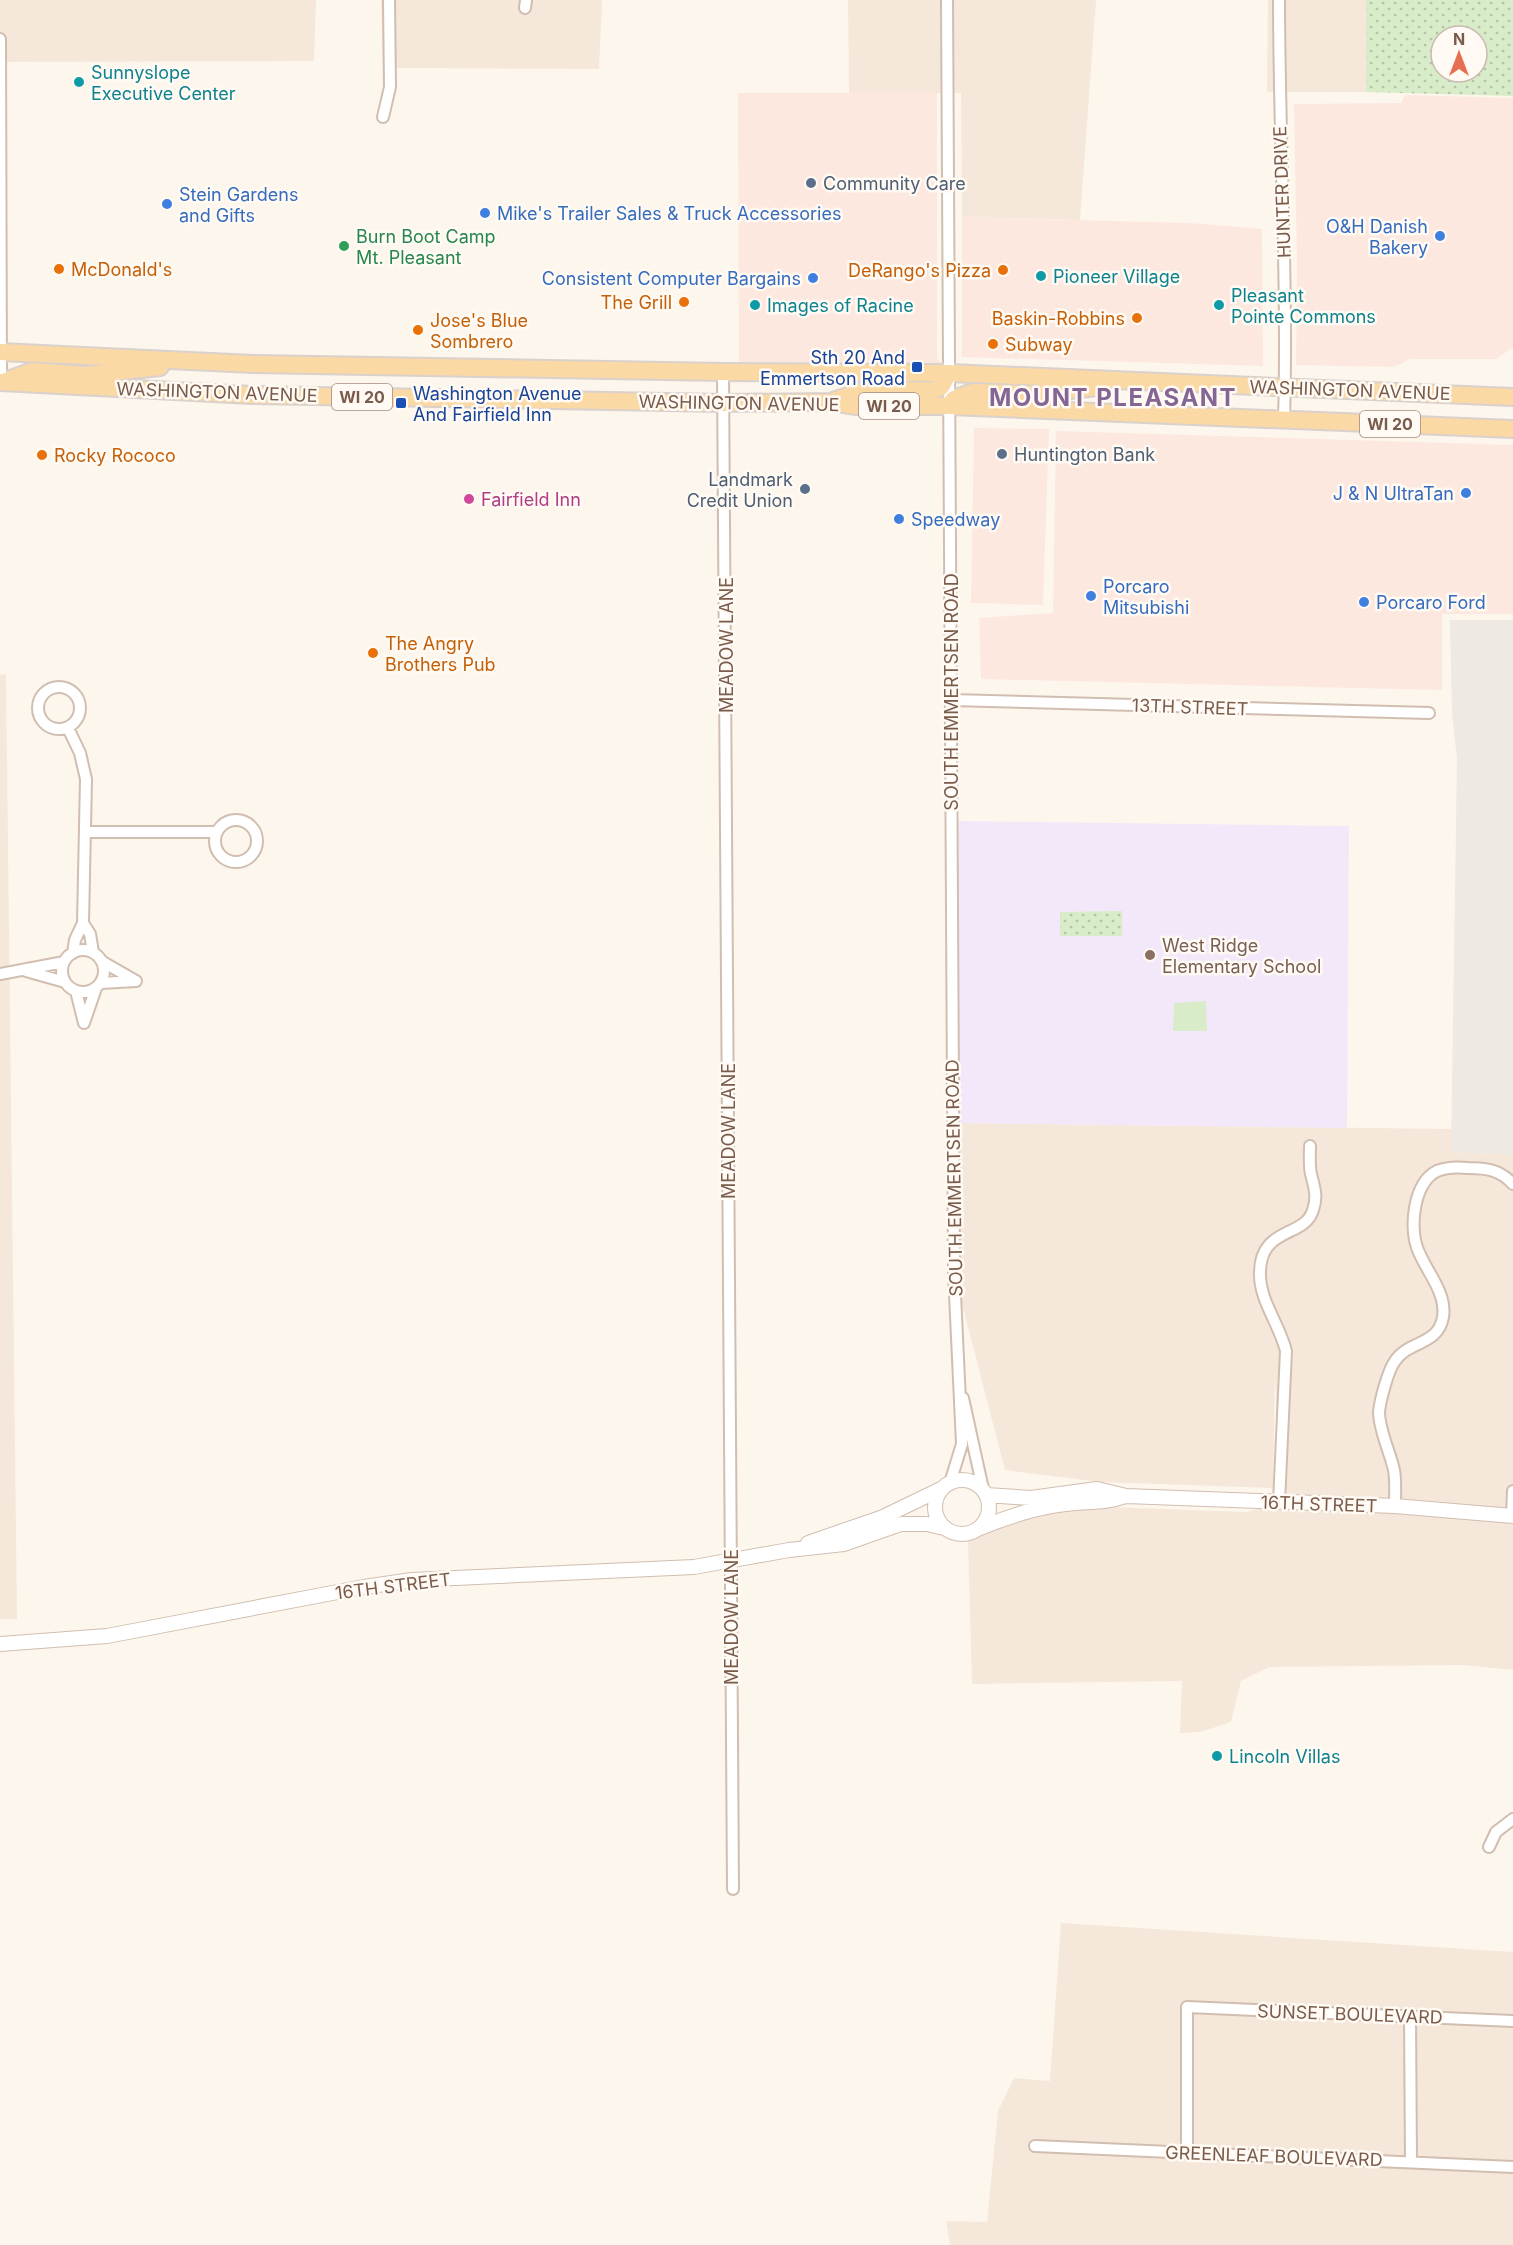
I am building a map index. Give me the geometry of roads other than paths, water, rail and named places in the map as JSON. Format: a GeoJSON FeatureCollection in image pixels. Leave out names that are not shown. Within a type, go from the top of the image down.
{"type":"FeatureCollection","features":[{"type":"Feature","properties":{"kind":"main road","name":"WASHINGTON AVENUE"},"geometry":{"type":"LineString","coordinates":[[0,353],[205,362],[723,372],[949,373],[1513,397]]}},
{"type":"Feature","properties":{"kind":"main road"},"geometry":{"type":"LineString","coordinates":[[0,382],[33,371],[103,374],[205,362]]}},
{"type":"Feature","properties":{"kind":"main road"},"geometry":{"type":"LineString","coordinates":[[830,402],[862,391],[935,390],[941,387],[949,373]]}},
{"type":"Feature","properties":{"kind":"main road"},"geometry":{"type":"LineString","coordinates":[[949,406],[954,399],[973,392],[1055,393],[1130,381]]}},
{"type":"Feature","properties":{"kind":"main road","name":"WASHINGTON AVENUE"},"geometry":{"type":"LineString","coordinates":[[0,382],[252,395],[724,403],[830,402],[855,406],[949,406],[1513,429]]}},
{"type":"Feature","properties":{"kind":"street"},"geometry":{"type":"LineString","coordinates":[[383,117],[390,87],[389,0]]}},
{"type":"Feature","properties":{"kind":"street","name":"SOUTH EMMERTSEN ROAD"},"geometry":{"type":"LineString","coordinates":[[947,0],[954,1274],[962,1444],[947,1485]]}},
{"type":"Feature","properties":{"kind":"street","name":"HUNTER DRIVE"},"geometry":{"type":"LineString","coordinates":[[1279,0],[1280,158],[1285,223],[1284,420]]}},
{"type":"Feature","properties":{"kind":"street"},"geometry":{"type":"LineString","coordinates":[[0,39],[0,382]]}},
{"type":"Feature","properties":{"kind":"street","name":"MEADOW LANE"},"geometry":{"type":"LineString","coordinates":[[723,372],[733,1889]]}},
{"type":"Feature","properties":{"kind":"street"},"geometry":{"type":"LineString","coordinates":[[66,688],[77,697],[81,711],[78,718],[68,728],[49,727],[40,717],[38,704],[45,693],[51,689],[66,688]]}},
{"type":"Feature","properties":{"kind":"street","name":"13TH STREET"},"geometry":{"type":"LineString","coordinates":[[951,700],[1429,713]]}},
{"type":"Feature","properties":{"kind":"street"},"geometry":{"type":"LineString","coordinates":[[68,728],[80,753],[86,780],[83,923],[75,940],[74,953]]}},
{"type":"Feature","properties":{"kind":"street"},"geometry":{"type":"LineString","coordinates":[[86,832],[217,832],[226,823],[239,820],[246,822],[255,832],[257,845],[255,851],[251,857],[238,863],[224,858],[216,846],[217,832]]}},
{"type":"Feature","properties":{"kind":"street"},"geometry":{"type":"LineString","coordinates":[[83,923],[90,934],[93,952]]}},
{"type":"Feature","properties":{"kind":"street"},"geometry":{"type":"LineString","coordinates":[[0,974],[64,962],[74,953],[86,950],[93,952],[103,962],[136,981],[99,986],[83,993],[76,991],[65,982],[25,971]]}},
{"type":"Feature","properties":{"kind":"street"},"geometry":{"type":"LineString","coordinates":[[64,962],[62,975],[65,982]]}},
{"type":"Feature","properties":{"kind":"street"},"geometry":{"type":"LineString","coordinates":[[76,991],[84,1023],[105,969],[103,962]]}},
{"type":"Feature","properties":{"kind":"street"},"geometry":{"type":"LineString","coordinates":[[1279,1502],[1286,1351],[1264,1294],[1259,1271],[1269,1244],[1277,1236],[1306,1222],[1313,1213],[1316,1191],[1310,1173],[1310,1146]]}},
{"type":"Feature","properties":{"kind":"street"},"geometry":{"type":"LineString","coordinates":[[1395,1506],[1394,1472],[1379,1413],[1388,1373],[1396,1359],[1411,1348],[1427,1342],[1439,1331],[1444,1315],[1440,1292],[1417,1249],[1414,1235],[1419,1193],[1435,1172],[1451,1167],[1491,1169],[1513,1184]]}},
{"type":"Feature","properties":{"kind":"street","name":"SOUTH EMMERTSEN ROAD"},"geometry":{"type":"LineString","coordinates":[[959,1383],[985,1492]]}},
{"type":"Feature","properties":{"kind":"street","name":"16TH STREET"},"geometry":{"type":"LineString","coordinates":[[789,1550],[883,1516],[947,1485],[968,1480],[985,1492],[1031,1498],[1096,1489],[1126,1496],[1395,1506],[1512,1516]]}},
{"type":"Feature","properties":{"kind":"street"},"geometry":{"type":"LineString","coordinates":[[944,1528],[935,1512],[938,1495],[947,1485]]}},
{"type":"Feature","properties":{"kind":"street"},"geometry":{"type":"LineString","coordinates":[[1512,1516],[1513,1491]]}},
{"type":"Feature","properties":{"kind":"street"},"geometry":{"type":"LineString","coordinates":[[980,1528],[989,1515],[985,1492]]}},
{"type":"Feature","properties":{"kind":"street","name":"16TH STREET"},"geometry":{"type":"LineString","coordinates":[[0,1644],[107,1636],[412,1580],[660,1569],[731,1562],[789,1550],[844,1544],[901,1524],[927,1524],[960,1534],[1027,1511],[1068,1503],[1106,1503],[1126,1496]]}},
{"type":"Feature","properties":{"kind":"street"},"geometry":{"type":"LineString","coordinates":[[1490,1847],[1496,1832],[1513,1819]]}},
{"type":"Feature","properties":{"kind":"street","name":"SUNSET BOULEVARD"},"geometry":{"type":"LineString","coordinates":[[1187,2153],[1187,2007],[1513,2021]]}},
{"type":"Feature","properties":{"kind":"street"},"geometry":{"type":"LineString","coordinates":[[1410,2016],[1411,2162]]}},
{"type":"Feature","properties":{"kind":"street","name":"GREENLEAF BOULEVARD"},"geometry":{"type":"LineString","coordinates":[[1035,2146],[1513,2167]]}},
{"type":"Feature","properties":{"kind":"place","name":"Sunnyslope Executive Center"},"geometry":{"type":"Point","coordinates":[79,82]}},
{"type":"Feature","properties":{"kind":"place","name":"Community Care"},"geometry":{"type":"Point","coordinates":[811,183]}},
{"type":"Feature","properties":{"kind":"place","name":"Stein Gardens and Gifts"},"geometry":{"type":"Point","coordinates":[167,204]}},
{"type":"Feature","properties":{"kind":"place","name":"Mike's Trailer Sales & Truck Accessories"},"geometry":{"type":"Point","coordinates":[485,213]}},
{"type":"Feature","properties":{"kind":"place","name":"O&H Danish Bakery"},"geometry":{"type":"Point","coordinates":[1440,236]}},
{"type":"Feature","properties":{"kind":"place","name":"Burn Boot Camp Mt. Pleasant"},"geometry":{"type":"Point","coordinates":[344,246]}},
{"type":"Feature","properties":{"kind":"place","name":"McDonald's"},"geometry":{"type":"Point","coordinates":[59,269]}},
{"type":"Feature","properties":{"kind":"place","name":"DeRango's Pizza"},"geometry":{"type":"Point","coordinates":[1003,270]}},
{"type":"Feature","properties":{"kind":"place","name":"Pioneer Village"},"geometry":{"type":"Point","coordinates":[1041,276]}},
{"type":"Feature","properties":{"kind":"place","name":"Consistent Computer Bargains"},"geometry":{"type":"Point","coordinates":[813,278]}},
{"type":"Feature","properties":{"kind":"place","name":"The Grill"},"geometry":{"type":"Point","coordinates":[684,302]}},
{"type":"Feature","properties":{"kind":"place","name":"Images of Racine"},"geometry":{"type":"Point","coordinates":[755,305]}},
{"type":"Feature","properties":{"kind":"place","name":"Pleasant Pointe Commons"},"geometry":{"type":"Point","coordinates":[1219,305]}},
{"type":"Feature","properties":{"kind":"place","name":"Baskin-Robbins"},"geometry":{"type":"Point","coordinates":[1137,318]}},
{"type":"Feature","properties":{"kind":"place","name":"Jose's Blue Sombrero"},"geometry":{"type":"Point","coordinates":[418,330]}},
{"type":"Feature","properties":{"kind":"place","name":"Subway"},"geometry":{"type":"Point","coordinates":[993,344]}},
{"type":"Feature","properties":{"kind":"place","name":"Sth 20 And Emmertson Road"},"geometry":{"type":"Point","coordinates":[917,367]}},
{"type":"Feature","properties":{"kind":"place","name":"Washington Avenue And Fairfield Inn"},"geometry":{"type":"Point","coordinates":[401,403]}},
{"type":"Feature","properties":{"kind":"place","name":"Huntington Bank"},"geometry":{"type":"Point","coordinates":[1002,454]}},
{"type":"Feature","properties":{"kind":"place","name":"Rocky Rococo"},"geometry":{"type":"Point","coordinates":[42,455]}},
{"type":"Feature","properties":{"kind":"place","name":"Landmark Credit Union"},"geometry":{"type":"Point","coordinates":[805,489]}},
{"type":"Feature","properties":{"kind":"place","name":"J & N UltraTan"},"geometry":{"type":"Point","coordinates":[1466,493]}},
{"type":"Feature","properties":{"kind":"place","name":"Fairfield Inn"},"geometry":{"type":"Point","coordinates":[469,499]}},
{"type":"Feature","properties":{"kind":"place","name":"Speedway"},"geometry":{"type":"Point","coordinates":[899,519]}},
{"type":"Feature","properties":{"kind":"place","name":"Porcaro Mitsubishi"},"geometry":{"type":"Point","coordinates":[1091,596]}},
{"type":"Feature","properties":{"kind":"place","name":"Porcaro Ford"},"geometry":{"type":"Point","coordinates":[1364,602]}},
{"type":"Feature","properties":{"kind":"place","name":"The Angry Brothers Pub"},"geometry":{"type":"Point","coordinates":[373,653]}},
{"type":"Feature","properties":{"kind":"place","name":"West Ridge Elementary School"},"geometry":{"type":"Point","coordinates":[1150,955]}},
{"type":"Feature","properties":{"kind":"place","name":"Lincoln Villas"},"geometry":{"type":"Point","coordinates":[1217,1756]}},
{"type":"Feature","properties":{"kind":"district","name":"MOUNT PLEASANT"},"geometry":{"type":"Point","coordinates":[1113,397]}}]}
